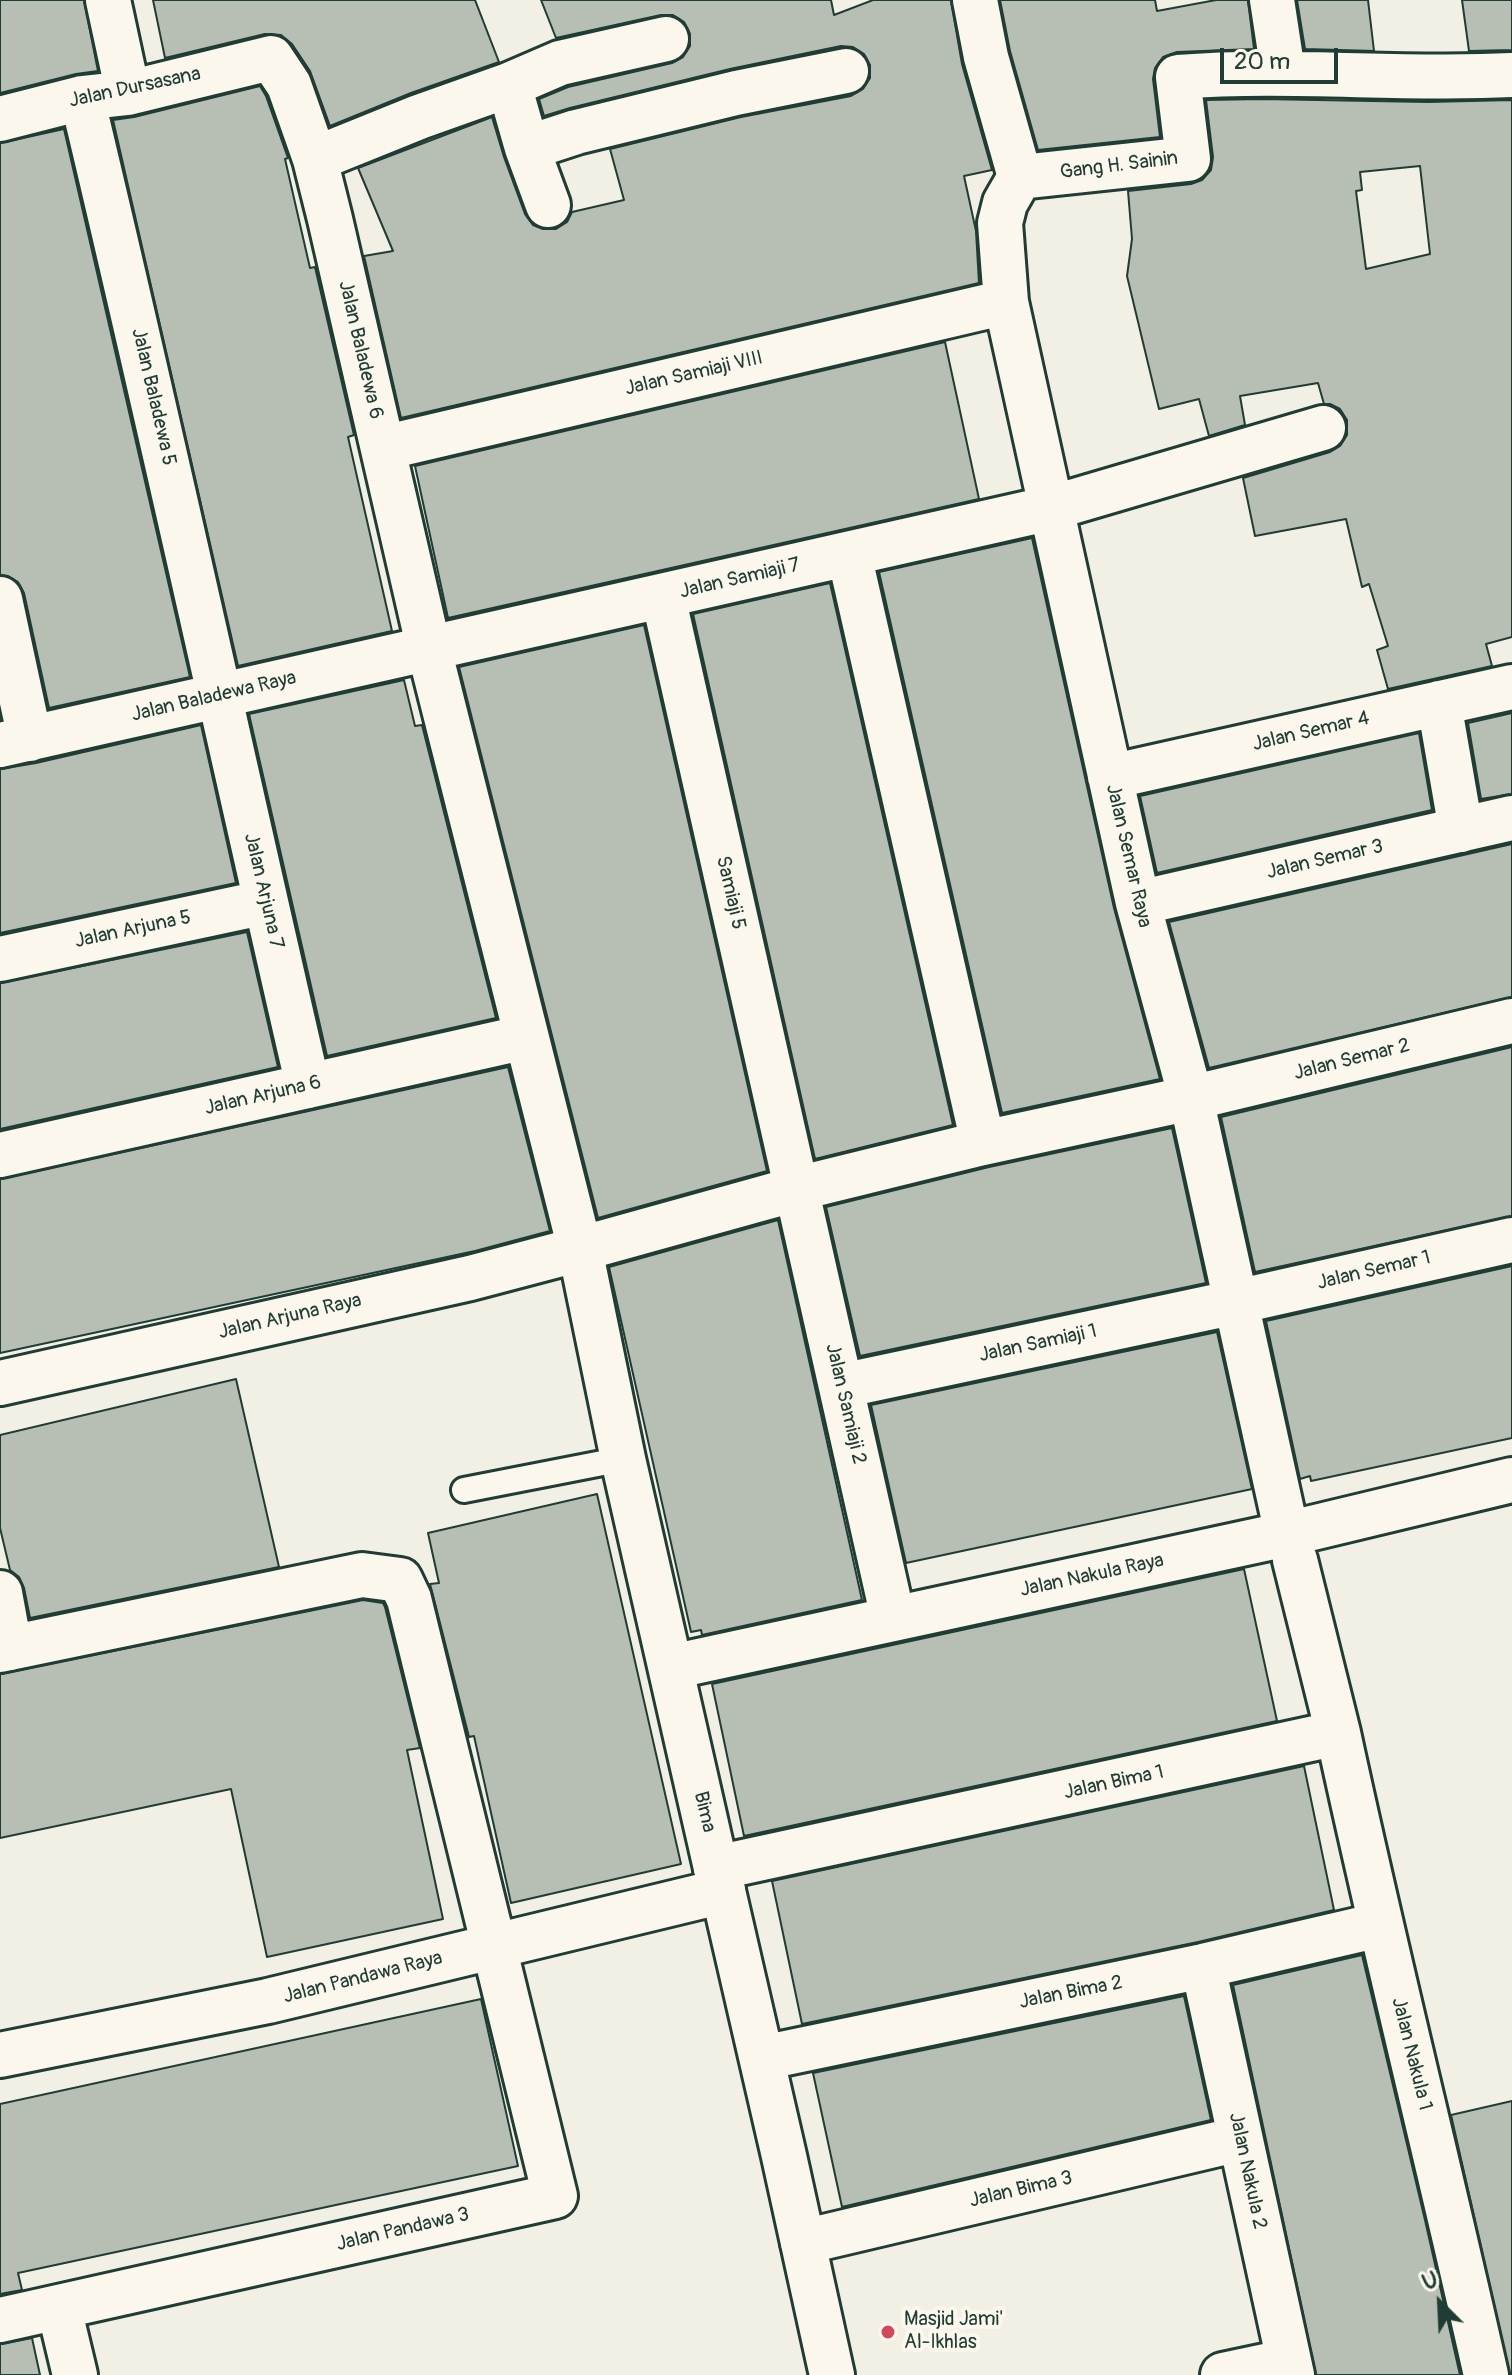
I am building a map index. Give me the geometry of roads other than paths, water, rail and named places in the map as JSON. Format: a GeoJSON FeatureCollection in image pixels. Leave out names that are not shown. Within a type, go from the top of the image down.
{"type":"FeatureCollection","features":[{"type":"Feature","properties":{"kind":"street"},"geometry":{"type":"LineString","coordinates":[[108,0],[128,93]]}},
{"type":"Feature","properties":{"kind":"street"},"geometry":{"type":"LineString","coordinates":[[975,0],[986,57],[1020,177]]}},
{"type":"Feature","properties":{"kind":"street"},"geometry":{"type":"LineString","coordinates":[[1272,0],[1283,72]]}},
{"type":"Feature","properties":{"kind":"street"},"geometry":{"type":"LineString","coordinates":[[315,159],[560,63],[666,39]]}},
{"type":"Feature","properties":{"kind":"street","name":"Jalan Dursasana"},"geometry":{"type":"LineString","coordinates":[[0,119],[82,98],[128,93],[271,58]]}},
{"type":"Feature","properties":{"kind":"street","name":"Jalan Baladewa 6"},"geometry":{"type":"LineString","coordinates":[[271,58],[289,85],[315,159],[429,649],[526,1037]]}},
{"type":"Feature","properties":{"kind":"street"},"geometry":{"type":"LineString","coordinates":[[527,148],[576,132],[736,93],[846,71]]}},
{"type":"Feature","properties":{"kind":"street","name":"Gang H. Sainin"},"geometry":{"type":"LineString","coordinates":[[1020,177],[1188,159],[1178,77],[1283,72],[1452,78],[1512,75]]}},
{"type":"Feature","properties":{"kind":"street"},"geometry":{"type":"LineString","coordinates":[[509,85],[548,205]]}},
{"type":"Feature","properties":{"kind":"street","name":"Jalan Baladewa 5"},"geometry":{"type":"LineString","coordinates":[[82,98],[152,388],[219,696]]}},
{"type":"Feature","properties":{"kind":"street","name":"Jalan Semar Raya"},"geometry":{"type":"LineString","coordinates":[[1020,177],[1005,203],[1000,223],[1006,302],[1138,903],[1191,1098],[1291,1547]]}},
{"type":"Feature","properties":{"kind":"street","name":"Jalan Samiaji VIII"},"geometry":{"type":"LineString","coordinates":[[383,448],[1006,302]]}},
{"type":"Feature","properties":{"kind":"street","name":"Jalan Samiaji 7"},"geometry":{"type":"LineString","coordinates":[[429,649],[1051,508],[1323,428]]}},
{"type":"Feature","properties":{"kind":"street"},"geometry":{"type":"LineString","coordinates":[[849,554],[983,1143]]}},
{"type":"Feature","properties":{"kind":"street","name":"Samiaji 5"},"geometry":{"type":"LineString","coordinates":[[663,596],[796,1189]]}},
{"type":"Feature","properties":{"kind":"street"},"geometry":{"type":"LineString","coordinates":[[0,599],[15,742]]}},
{"type":"Feature","properties":{"kind":"street","name":"Jalan Baladewa Raya"},"geometry":{"type":"LineString","coordinates":[[15,742],[429,649]]}},
{"type":"Feature","properties":{"kind":"street","name":"Jalan Semar 4"},"geometry":{"type":"LineString","coordinates":[[1110,777],[1512,687]]}},
{"type":"Feature","properties":{"kind":"street","name":"Jalan Arjuna 7"},"geometry":{"type":"LineString","coordinates":[[219,696],[308,1086]]}},
{"type":"Feature","properties":{"kind":"street"},"geometry":{"type":"LineString","coordinates":[[1439,703],[1461,830]]}},
{"type":"Feature","properties":{"kind":"street","name":"Jalan Semar 3"},"geometry":{"type":"LineString","coordinates":[[1138,903],[1512,818]]}},
{"type":"Feature","properties":{"kind":"street","name":"Jalan Arjuna 5"},"geometry":{"type":"LineString","coordinates":[[0,959],[266,902]]}},
{"type":"Feature","properties":{"kind":"street","name":"Jalan Semar 2"},"geometry":{"type":"LineString","coordinates":[[796,1189],[1512,1021]]}},
{"type":"Feature","properties":{"kind":"street","name":"Jalan Arjuna 6"},"geometry":{"type":"LineString","coordinates":[[0,1155],[526,1037]]}},
{"type":"Feature","properties":{"kind":"street","name":"Bima"},"geometry":{"type":"LineString","coordinates":[[526,1037],[580,1249],[623,1459],[832,2375]]}},
{"type":"Feature","properties":{"kind":"street","name":"Jalan Arjuna Raya"},"geometry":{"type":"LineString","coordinates":[[0,1383],[470,1278],[796,1189]]}},
{"type":"Feature","properties":{"kind":"street","name":"Jalan Samiaji 2"},"geometry":{"type":"LineString","coordinates":[[796,1189],[893,1618]]}},
{"type":"Feature","properties":{"kind":"street","name":"Jalan Semar 1"},"geometry":{"type":"LineString","coordinates":[[1236,1302],[1512,1240]]}},
{"type":"Feature","properties":{"kind":"street","name":"Jalan Samiaji 1"},"geometry":{"type":"LineString","coordinates":[[841,1386],[1236,1302]]}},
{"type":"Feature","properties":{"kind":"street","name":"Jalan Nakula Raya"},"geometry":{"type":"LineString","coordinates":[[671,1667],[893,1618],[1291,1547],[1512,1480]]}},
{"type":"Feature","properties":{"kind":"street"},"geometry":{"type":"LineString","coordinates":[[1291,1547],[1338,1733]]}},
{"type":"Feature","properties":{"kind":"street"},"geometry":{"type":"LineString","coordinates":[[0,1593],[5,1649],[362,1575],[400,1580],[409,1599],[496,1946]]}},
{"type":"Feature","properties":{"kind":"street","name":"Jalan Bima 1"},"geometry":{"type":"LineString","coordinates":[[719,1879],[1338,1733]]}},
{"type":"Feature","properties":{"kind":"street","name":"Jalan Nakula 1"},"geometry":{"type":"LineString","coordinates":[[1338,1733],[1379,1925],[1486,2375]]}},
{"type":"Feature","properties":{"kind":"street","name":"Jalan Pandawa Raya"},"geometry":{"type":"LineString","coordinates":[[0,2055],[268,2001],[496,1946],[719,1879]]}},
{"type":"Feature","properties":{"kind":"street","name":"Jalan Bima 2"},"geometry":{"type":"LineString","coordinates":[[762,2058],[1203,1966],[1379,1925]]}},
{"type":"Feature","properties":{"kind":"street","name":"Jalan Pandawa 3"},"geometry":{"type":"LineString","coordinates":[[0,2320],[555,2196],[496,1946]]}},
{"type":"Feature","properties":{"kind":"street","name":"Jalan Nakula 2"},"geometry":{"type":"LineString","coordinates":[[1203,1966],[1291,2368]]}},
{"type":"Feature","properties":{"kind":"street","name":"Jalan Bima 3"},"geometry":{"type":"LineString","coordinates":[[803,2242],[1239,2139]]}},
{"type":"Feature","properties":{"kind":"street"},"geometry":{"type":"LineString","coordinates":[[59,2308],[75,2375]]}},
{"type":"Feature","properties":{"kind":"street"},"geometry":{"type":"LineString","coordinates":[[1223,2375],[1291,2368]]}},
{"type":"Feature","properties":{"kind":"lane"},"geometry":{"type":"LineString","coordinates":[[464,1490],[623,1459]]}},
{"type":"Feature","properties":{"kind":"place","name":"Masjid Jami' Al-Ikhlas"},"geometry":{"type":"Point","coordinates":[888,2332]}}]}
